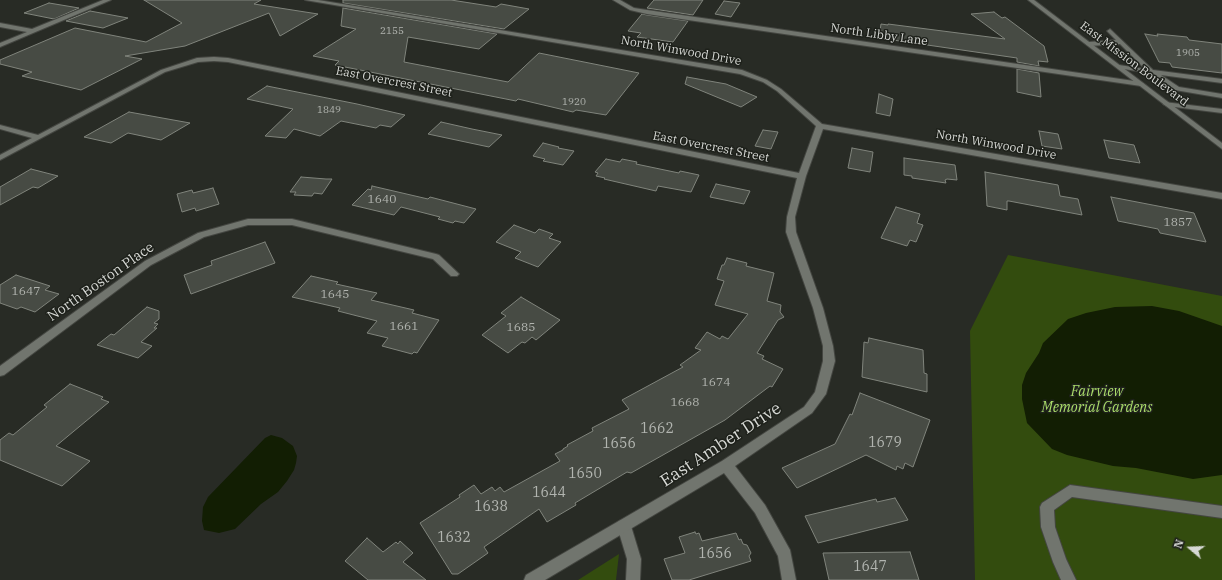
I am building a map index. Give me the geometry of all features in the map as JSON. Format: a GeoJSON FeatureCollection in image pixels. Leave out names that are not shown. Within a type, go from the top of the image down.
{"type":"FeatureCollection","features":[{"type":"Feature","properties":{"kind":"street"},"geometry":{"type":"LineString","coordinates":[[0,45],[108,0]]}},
{"type":"Feature","properties":{"kind":"street","name":"North Winwood Drive"},"geometry":{"type":"LineString","coordinates":[[308,0],[699,63],[742,72],[765,81],[779,90],[820,126],[1222,196]]}},
{"type":"Feature","properties":{"kind":"street","name":"North Libby Lane"},"geometry":{"type":"LineString","coordinates":[[616,0],[632,9],[647,12],[1141,84]]}},
{"type":"Feature","properties":{"kind":"street","name":"East Mission Boulevard"},"geometry":{"type":"LineString","coordinates":[[1032,0],[1222,147]]}},
{"type":"Feature","properties":{"kind":"street"},"geometry":{"type":"LineString","coordinates":[[0,25],[32,31]]}},
{"type":"Feature","properties":{"kind":"street"},"geometry":{"type":"LineString","coordinates":[[1110,31],[1150,71],[1177,89],[1222,96]]}},
{"type":"Feature","properties":{"kind":"street"},"geometry":{"type":"LineString","coordinates":[[1089,44],[1121,42]]}},
{"type":"Feature","properties":{"kind":"street","name":"East Overcrest Street"},"geometry":{"type":"LineString","coordinates":[[0,158],[163,71],[197,60],[214,59],[802,176]]}},
{"type":"Feature","properties":{"kind":"street"},"geometry":{"type":"LineString","coordinates":[[1119,67],[1222,81]]}},
{"type":"Feature","properties":{"kind":"street"},"geometry":{"type":"LineString","coordinates":[[1167,104],[1222,111]]}},
{"type":"Feature","properties":{"kind":"street","name":"East Amber Drive"},"geometry":{"type":"LineString","coordinates":[[531,580],[726,465],[808,410],[820,394],[829,361],[828,346],[818,308],[791,232],[791,217],[802,176],[820,126]]}},
{"type":"Feature","properties":{"kind":"street"},"geometry":{"type":"LineString","coordinates":[[0,128],[39,137]]}},
{"type":"Feature","properties":{"kind":"street","name":"North Boston Place"},"geometry":{"type":"LineString","coordinates":[[0,372],[148,263],[201,235],[248,222],[292,222],[436,257],[454,274]]}},
{"type":"Feature","properties":{"kind":"street"},"geometry":{"type":"LineString","coordinates":[[726,465],[760,509],[784,555],[789,580]]}},
{"type":"Feature","properties":{"kind":"street"},"geometry":{"type":"LineString","coordinates":[[1070,580],[1060,562],[1048,527],[1047,507],[1070,491],[1222,512]]}},
{"type":"Feature","properties":{"kind":"street"},"geometry":{"type":"LineString","coordinates":[[624,526],[634,559],[633,580]]}},
{"type":"Feature","properties":{"kind":"green space","name":"Fairview Memorial Gardens"},"geometry":{"type":"Polygon","coordinates":[[[1008,255],[1222,296],[1222,580],[975,580],[970,331],[1008,255]]]}},
{"type":"Feature","properties":{"kind":"green space"},"geometry":{"type":"Polygon","coordinates":[[[619,554],[616,580],[578,580],[619,554]]]}},
{"type":"Feature","properties":{"kind":"shaded area"},"geometry":{"type":"Polygon","coordinates":[[[1152,306],[1179,311],[1222,326],[1222,475],[1193,479],[1136,468],[1113,466],[1067,455],[1052,449],[1027,423],[1022,399],[1022,385],[1026,373],[1039,353],[1043,343],[1068,319],[1086,313],[1115,307],[1152,306]]]}},
{"type":"Feature","properties":{"kind":"shaded area"},"geometry":{"type":"Polygon","coordinates":[[[271,435],[282,438],[293,446],[297,456],[294,470],[287,481],[278,492],[261,504],[235,529],[219,533],[204,530],[202,521],[203,507],[208,497],[265,438],[271,435]]]}},
{"type":"Feature","properties":{"kind":"building"},"geometry":{"type":"Polygon","coordinates":[[[144,0],[261,0],[254,4],[318,14],[280,36],[269,13],[185,46],[125,56],[142,59],[81,90],[22,76],[32,72],[0,64],[0,60],[75,28],[146,42],[182,23],[144,0]]]}},
{"type":"Feature","properties":{"kind":"building"},"geometry":{"type":"Polygon","coordinates":[[[343,0],[451,0],[496,7],[501,4],[529,9],[504,29],[343,3],[343,0]]]}},
{"type":"Feature","properties":{"kind":"building"},"geometry":{"type":"Polygon","coordinates":[[[654,0],[703,0],[693,15],[647,8],[654,0]]]}},
{"type":"Feature","properties":{"kind":"building"},"geometry":{"type":"Polygon","coordinates":[[[724,1],[740,3],[731,17],[715,14],[724,1]]]}},
{"type":"Feature","properties":{"kind":"building"},"geometry":{"type":"Polygon","coordinates":[[[49,3],[79,8],[54,19],[24,13],[49,3]]]}},
{"type":"Feature","properties":{"kind":"building"},"geometry":{"type":"Polygon","coordinates":[[[343,8],[497,34],[479,49],[408,37],[404,62],[508,82],[539,53],[639,73],[606,115],[576,110],[573,112],[518,99],[516,101],[335,65],[339,61],[313,56],[356,29],[341,26],[343,8]]]}},
{"type":"Feature","properties":{"kind":"building"},"geometry":{"type":"Polygon","coordinates":[[[90,11],[128,18],[103,28],[66,21],[90,11]]]}},
{"type":"Feature","properties":{"kind":"building"},"geometry":{"type":"Polygon","coordinates":[[[994,12],[1002,18],[1005,17],[1044,46],[1048,62],[1038,61],[1039,66],[1017,62],[1017,58],[879,38],[881,24],[888,24],[1005,39],[971,14],[994,12]]]}},
{"type":"Feature","properties":{"kind":"building"},"geometry":{"type":"Polygon","coordinates":[[[642,14],[688,21],[673,42],[637,37],[641,33],[628,31],[642,14]]]}},
{"type":"Feature","properties":{"kind":"building"},"geometry":{"type":"Polygon","coordinates":[[[1145,34],[1187,37],[1189,40],[1222,44],[1222,73],[1172,67],[1170,63],[1159,62],[1145,34]]]}},
{"type":"Feature","properties":{"kind":"building"},"geometry":{"type":"Polygon","coordinates":[[[1017,69],[1039,73],[1041,97],[1017,92],[1017,69]]]}},
{"type":"Feature","properties":{"kind":"building"},"geometry":{"type":"Polygon","coordinates":[[[687,77],[726,84],[757,97],[741,107],[685,84],[687,77]]]}},
{"type":"Feature","properties":{"kind":"building"},"geometry":{"type":"Polygon","coordinates":[[[267,86],[405,115],[391,127],[380,125],[376,128],[341,121],[320,136],[294,129],[286,138],[265,136],[293,109],[247,99],[267,86]]]}},
{"type":"Feature","properties":{"kind":"building"},"geometry":{"type":"Polygon","coordinates":[[[879,94],[893,99],[890,116],[876,113],[879,94]]]}},
{"type":"Feature","properties":{"kind":"building"},"geometry":{"type":"Polygon","coordinates":[[[129,112],[190,123],[161,140],[128,133],[111,143],[84,137],[129,112]]]}},
{"type":"Feature","properties":{"kind":"building"},"geometry":{"type":"Polygon","coordinates":[[[441,122],[502,135],[489,147],[428,134],[441,122]]]}},
{"type":"Feature","properties":{"kind":"building"},"geometry":{"type":"Polygon","coordinates":[[[763,130],[778,132],[771,149],[755,146],[763,130]]]}},
{"type":"Feature","properties":{"kind":"building"},"geometry":{"type":"Polygon","coordinates":[[[1039,131],[1058,134],[1062,149],[1042,146],[1039,131]]]}},
{"type":"Feature","properties":{"kind":"building"},"geometry":{"type":"Polygon","coordinates":[[[1104,140],[1134,145],[1140,163],[1109,158],[1104,140]]]}},
{"type":"Feature","properties":{"kind":"building"},"geometry":{"type":"Polygon","coordinates":[[[543,143],[574,151],[563,165],[543,161],[545,159],[533,156],[543,143]]]}},
{"type":"Feature","properties":{"kind":"building"},"geometry":{"type":"Polygon","coordinates":[[[852,148],[873,152],[870,172],[848,168],[852,148]]]}},
{"type":"Feature","properties":{"kind":"building"},"geometry":{"type":"Polygon","coordinates":[[[904,158],[955,165],[957,180],[947,179],[945,180],[946,183],[912,178],[912,176],[904,175],[904,158]]]}},
{"type":"Feature","properties":{"kind":"building"},"geometry":{"type":"Polygon","coordinates":[[[606,159],[620,162],[622,159],[637,162],[636,164],[679,173],[680,171],[699,175],[691,192],[658,186],[656,191],[596,176],[598,173],[595,172],[606,159]]]}},
{"type":"Feature","properties":{"kind":"building"},"geometry":{"type":"Polygon","coordinates":[[[31,169],[58,176],[38,188],[33,187],[0,205],[0,187],[31,169]]]}},
{"type":"Feature","properties":{"kind":"building"},"geometry":{"type":"Polygon","coordinates":[[[985,172],[1058,185],[1060,196],[1078,199],[1082,215],[1009,201],[1007,201],[1007,210],[987,206],[985,172]]]}},
{"type":"Feature","properties":{"kind":"building"},"geometry":{"type":"Polygon","coordinates":[[[301,177],[332,179],[322,194],[314,193],[312,196],[294,195],[296,192],[290,192],[301,177]]]}},
{"type":"Feature","properties":{"kind":"building"},"geometry":{"type":"Polygon","coordinates":[[[716,184],[750,191],[744,204],[710,197],[716,184]]]}},
{"type":"Feature","properties":{"kind":"building"},"geometry":{"type":"Polygon","coordinates":[[[372,186],[428,199],[430,197],[476,209],[464,223],[455,221],[453,223],[438,219],[440,217],[401,207],[394,215],[352,205],[368,189],[371,190],[372,186]]]}},
{"type":"Feature","properties":{"kind":"building"},"geometry":{"type":"Polygon","coordinates":[[[213,188],[219,204],[196,211],[195,208],[182,212],[177,194],[192,190],[193,193],[213,188]]]}},
{"type":"Feature","properties":{"kind":"building"},"geometry":{"type":"Polygon","coordinates":[[[1111,197],[1194,213],[1206,242],[1160,233],[1158,229],[1118,221],[1111,197]]]}},
{"type":"Feature","properties":{"kind":"building"},"geometry":{"type":"Polygon","coordinates":[[[896,207],[920,214],[917,223],[923,225],[916,242],[910,240],[907,246],[881,238],[896,207]]]}},
{"type":"Feature","properties":{"kind":"building"},"geometry":{"type":"Polygon","coordinates":[[[514,225],[535,233],[539,229],[553,234],[549,238],[561,242],[538,267],[515,258],[521,252],[496,242],[514,225]]]}},
{"type":"Feature","properties":{"kind":"building"},"geometry":{"type":"Polygon","coordinates":[[[265,242],[275,263],[191,294],[184,275],[212,265],[211,261],[265,242]]]}},
{"type":"Feature","properties":{"kind":"building"},"geometry":{"type":"Polygon","coordinates":[[[727,258],[747,263],[746,266],[774,273],[767,301],[781,305],[780,312],[784,317],[778,320],[757,353],[764,356],[762,359],[783,369],[772,387],[770,386],[725,420],[631,473],[627,472],[575,503],[576,505],[547,522],[539,509],[484,547],[488,553],[458,574],[452,574],[420,523],[460,497],[459,495],[474,485],[481,494],[492,487],[495,491],[500,487],[504,492],[560,461],[555,454],[563,450],[568,446],[567,445],[593,431],[592,428],[629,409],[622,400],[683,367],[680,365],[701,350],[695,348],[707,332],[720,339],[722,336],[728,339],[748,314],[715,305],[724,281],[717,279],[722,265],[724,265],[727,258]]]}},
{"type":"Feature","properties":{"kind":"building"},"geometry":{"type":"Polygon","coordinates":[[[16,275],[50,286],[45,290],[59,294],[35,312],[21,307],[17,309],[0,303],[0,285],[16,275]]]}},
{"type":"Feature","properties":{"kind":"building"},"geometry":{"type":"Polygon","coordinates":[[[311,276],[338,282],[336,284],[377,293],[371,300],[414,310],[412,313],[439,320],[417,353],[414,352],[412,354],[382,346],[388,338],[367,333],[377,321],[338,311],[340,308],[292,297],[311,276]]]}},
{"type":"Feature","properties":{"kind":"building"},"geometry":{"type":"Polygon","coordinates":[[[521,297],[560,320],[536,340],[532,337],[525,343],[522,342],[508,353],[482,335],[506,316],[501,313],[521,297]]]}},
{"type":"Feature","properties":{"kind":"building"},"geometry":{"type":"Polygon","coordinates":[[[147,307],[159,311],[159,319],[154,323],[158,324],[154,328],[157,328],[141,342],[152,346],[138,358],[97,345],[111,334],[114,335],[147,307]]]}},
{"type":"Feature","properties":{"kind":"building"},"geometry":{"type":"Polygon","coordinates":[[[869,338],[923,350],[924,373],[927,374],[927,392],[862,377],[864,342],[868,343],[869,338]]]}},
{"type":"Feature","properties":{"kind":"building"},"geometry":{"type":"Polygon","coordinates":[[[70,384],[103,397],[101,399],[109,402],[56,446],[90,461],[62,486],[0,460],[0,440],[9,433],[13,435],[47,407],[44,405],[70,384]]]}},
{"type":"Feature","properties":{"kind":"building"},"geometry":{"type":"Polygon","coordinates":[[[860,393],[930,420],[913,467],[905,463],[903,469],[897,466],[896,470],[866,455],[797,488],[782,468],[835,444],[850,414],[852,415],[860,393]]]}},
{"type":"Feature","properties":{"kind":"building"},"geometry":{"type":"Polygon","coordinates":[[[895,498],[908,520],[818,543],[805,516],[876,499],[877,502],[895,498]]]}},
{"type":"Feature","properties":{"kind":"building"},"geometry":{"type":"Polygon","coordinates":[[[695,532],[696,534],[699,533],[702,541],[736,533],[739,540],[741,539],[743,544],[747,545],[751,553],[749,556],[751,561],[689,580],[672,580],[664,559],[685,553],[679,537],[695,532]]]}},
{"type":"Feature","properties":{"kind":"building"},"geometry":{"type":"Polygon","coordinates":[[[367,538],[383,552],[396,542],[398,544],[400,541],[413,553],[403,562],[426,580],[368,580],[345,561],[367,538]]]}},
{"type":"Feature","properties":{"kind":"building"},"geometry":{"type":"Polygon","coordinates":[[[910,552],[919,580],[829,580],[823,553],[910,552]]]}}]}
